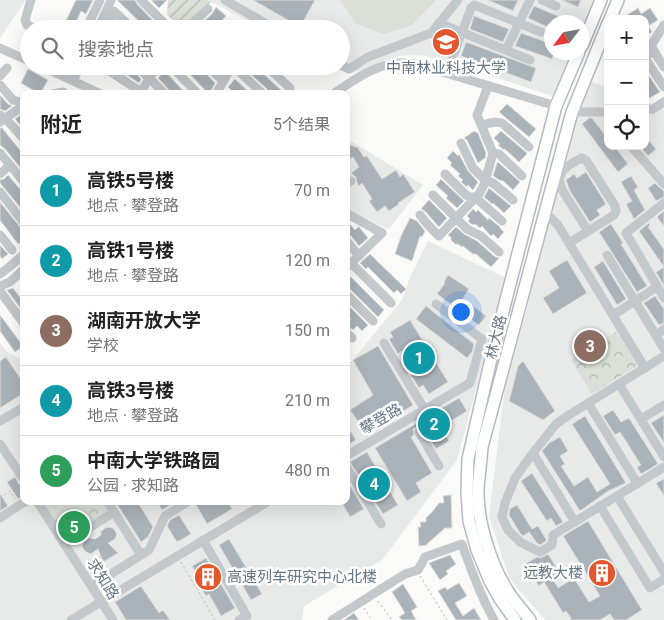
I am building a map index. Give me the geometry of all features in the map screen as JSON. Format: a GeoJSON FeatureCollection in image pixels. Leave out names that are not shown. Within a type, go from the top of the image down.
{"type":"FeatureCollection","features":[{"type":"Feature","properties":{"kind":"main road"},"geometry":{"type":"LineString","coordinates":[[589,29],[601,0]]}},
{"type":"Feature","properties":{"kind":"main road"},"geometry":{"type":"LineString","coordinates":[[612,15],[618,0]]}},
{"type":"Feature","properties":{"kind":"main road"},"geometry":{"type":"LineString","coordinates":[[530,620],[509,593],[487,545],[480,517],[478,491],[482,447],[572,112],[604,33]]}},
{"type":"Feature","properties":{"kind":"main road","name":"林大路"},"geometry":{"type":"LineString","coordinates":[[515,620],[490,581],[469,521],[467,492],[468,460],[493,350],[556,106],[576,60]]}},
{"type":"Feature","properties":{"kind":"street"},"geometry":{"type":"LineString","coordinates":[[26,20],[31,0]]}},
{"type":"Feature","properties":{"kind":"street"},"geometry":{"type":"LineString","coordinates":[[90,20],[100,0]]}},
{"type":"Feature","properties":{"kind":"street"},"geometry":{"type":"LineString","coordinates":[[102,20],[111,0]]}},
{"type":"Feature","properties":{"kind":"street"},"geometry":{"type":"LineString","coordinates":[[141,0],[161,20]]}},
{"type":"Feature","properties":{"kind":"street"},"geometry":{"type":"LineString","coordinates":[[225,0],[259,20]]}},
{"type":"Feature","properties":{"kind":"street"},"geometry":{"type":"LineString","coordinates":[[350,68],[368,57],[431,33],[458,0]]}},
{"type":"Feature","properties":{"kind":"street"},"geometry":{"type":"LineString","coordinates":[[506,50],[530,0]]}},
{"type":"Feature","properties":{"kind":"street"},"geometry":{"type":"LineString","coordinates":[[542,0],[556,6]]}},
{"type":"Feature","properties":{"kind":"street"},"geometry":{"type":"LineString","coordinates":[[452,58],[461,32],[474,5],[541,32]]}},
{"type":"Feature","properties":{"kind":"street"},"geometry":{"type":"LineString","coordinates":[[196,20],[208,9]]}},
{"type":"Feature","properties":{"kind":"street"},"geometry":{"type":"LineString","coordinates":[[110,20],[114,11],[124,20]]}},
{"type":"Feature","properties":{"kind":"street"},"geometry":{"type":"LineString","coordinates":[[439,23],[530,60]]}},
{"type":"Feature","properties":{"kind":"street"},"geometry":{"type":"LineString","coordinates":[[664,25],[652,44],[652,48],[664,67]]}},
{"type":"Feature","properties":{"kind":"street"},"geometry":{"type":"LineString","coordinates":[[0,48],[20,57]]}},
{"type":"Feature","properties":{"kind":"street"},"geometry":{"type":"LineString","coordinates":[[654,50],[645,58],[664,87]]}},
{"type":"Feature","properties":{"kind":"street"},"geometry":{"type":"LineString","coordinates":[[339,90],[367,73],[383,66],[401,62],[416,64],[556,106]]}},
{"type":"Feature","properties":{"kind":"street"},"geometry":{"type":"LineString","coordinates":[[0,76],[7,68]]}},
{"type":"Feature","properties":{"kind":"street"},"geometry":{"type":"LineString","coordinates":[[60,75],[92,90]]}},
{"type":"Feature","properties":{"kind":"street"},"geometry":{"type":"LineString","coordinates":[[69,79],[72,75]]}},
{"type":"Feature","properties":{"kind":"street"},"geometry":{"type":"LineString","coordinates":[[115,75],[137,90]]}},
{"type":"Feature","properties":{"kind":"street"},"geometry":{"type":"LineString","coordinates":[[146,75],[161,90]]}},
{"type":"Feature","properties":{"kind":"street"},"geometry":{"type":"LineString","coordinates":[[143,90],[151,75]]}},
{"type":"Feature","properties":{"kind":"street"},"geometry":{"type":"LineString","coordinates":[[180,75],[194,90]]}},
{"type":"Feature","properties":{"kind":"street"},"geometry":{"type":"LineString","coordinates":[[213,75],[221,89]]}},
{"type":"Feature","properties":{"kind":"street"},"geometry":{"type":"LineString","coordinates":[[221,89],[228,75]]}},
{"type":"Feature","properties":{"kind":"street"},"geometry":{"type":"LineString","coordinates":[[242,75],[259,90]]}},
{"type":"Feature","properties":{"kind":"street"},"geometry":{"type":"LineString","coordinates":[[276,75],[290,88]]}},
{"type":"Feature","properties":{"kind":"street"},"geometry":{"type":"LineString","coordinates":[[0,85],[13,100],[20,103]]}},
{"type":"Feature","properties":{"kind":"street"},"geometry":{"type":"LineString","coordinates":[[420,215],[439,236],[475,198],[484,185],[493,153],[477,115],[488,86]]}},
{"type":"Feature","properties":{"kind":"street"},"geometry":{"type":"LineString","coordinates":[[649,109],[664,102]]}},
{"type":"Feature","properties":{"kind":"street"},"geometry":{"type":"LineString","coordinates":[[20,107],[2,118],[20,135]]}},
{"type":"Feature","properties":{"kind":"street"},"geometry":{"type":"LineString","coordinates":[[649,109],[664,113]]}},
{"type":"Feature","properties":{"kind":"street"},"geometry":{"type":"LineString","coordinates":[[572,112],[604,112]]}},
{"type":"Feature","properties":{"kind":"street"},"geometry":{"type":"LineString","coordinates":[[482,126],[490,123],[502,123],[529,147]]}},
{"type":"Feature","properties":{"kind":"street"},"geometry":{"type":"LineString","coordinates":[[461,142],[473,168],[486,180],[493,182],[513,200]]}},
{"type":"Feature","properties":{"kind":"street"},"geometry":{"type":"LineString","coordinates":[[634,150],[664,184]]}},
{"type":"Feature","properties":{"kind":"street"},"geometry":{"type":"LineString","coordinates":[[493,153],[499,154],[522,176]]}},
{"type":"Feature","properties":{"kind":"street"},"geometry":{"type":"LineString","coordinates":[[0,154],[20,177]]}},
{"type":"Feature","properties":{"kind":"street"},"geometry":{"type":"LineString","coordinates":[[569,243],[614,215],[616,211],[615,206],[586,160],[582,158],[562,170],[559,183],[588,231]]}},
{"type":"Feature","properties":{"kind":"street"},"geometry":{"type":"LineString","coordinates":[[0,174],[10,165]]}},
{"type":"Feature","properties":{"kind":"street"},"geometry":{"type":"LineString","coordinates":[[444,174],[466,195],[475,198],[502,221]]}},
{"type":"Feature","properties":{"kind":"street"},"geometry":{"type":"LineString","coordinates":[[433,195],[467,229],[481,236],[499,252]]}},
{"type":"Feature","properties":{"kind":"street"},"geometry":{"type":"LineString","coordinates":[[2,198],[20,218]]}},
{"type":"Feature","properties":{"kind":"street"},"geometry":{"type":"LineString","coordinates":[[664,203],[626,233],[664,298]]}},
{"type":"Feature","properties":{"kind":"street"},"geometry":{"type":"LineString","coordinates":[[544,213],[558,225],[645,368]]}},
{"type":"Feature","properties":{"kind":"street"},"geometry":{"type":"LineString","coordinates":[[350,215],[382,233],[350,264]]}},
{"type":"Feature","properties":{"kind":"street"},"geometry":{"type":"LineString","coordinates":[[0,235],[12,250]]}},
{"type":"Feature","properties":{"kind":"street"},"geometry":{"type":"LineString","coordinates":[[350,245],[359,256]]}},
{"type":"Feature","properties":{"kind":"street"},"geometry":{"type":"LineString","coordinates":[[607,256],[664,349]]}},
{"type":"Feature","properties":{"kind":"street"},"geometry":{"type":"LineString","coordinates":[[0,274],[20,258]]}},
{"type":"Feature","properties":{"kind":"street"},"geometry":{"type":"LineString","coordinates":[[350,266],[391,303]]}},
{"type":"Feature","properties":{"kind":"street"},"geometry":{"type":"LineString","coordinates":[[0,286],[20,275]]}},
{"type":"Feature","properties":{"kind":"street"},"geometry":{"type":"LineString","coordinates":[[613,315],[657,287]]}},
{"type":"Feature","properties":{"kind":"street"},"geometry":{"type":"LineString","coordinates":[[0,292],[20,319]]}},
{"type":"Feature","properties":{"kind":"street"},"geometry":{"type":"LineString","coordinates":[[350,298],[373,321]]}},
{"type":"Feature","properties":{"kind":"street","name":"攀登路"},"geometry":{"type":"LineString","coordinates":[[350,454],[414,425],[424,410],[470,383],[482,339],[436,304]]}},
{"type":"Feature","properties":{"kind":"street"},"geometry":{"type":"LineString","coordinates":[[656,335],[664,329]]}},
{"type":"Feature","properties":{"kind":"street"},"geometry":{"type":"LineString","coordinates":[[384,344],[424,410]]}},
{"type":"Feature","properties":{"kind":"street"},"geometry":{"type":"LineString","coordinates":[[664,356],[556,424],[515,478],[505,503],[502,517],[508,530],[520,542],[540,552],[552,545],[553,535],[664,467]]}},
{"type":"Feature","properties":{"kind":"street"},"geometry":{"type":"LineString","coordinates":[[619,384],[664,457]]}},
{"type":"Feature","properties":{"kind":"street"},"geometry":{"type":"LineString","coordinates":[[588,403],[637,483]]}},
{"type":"Feature","properties":{"kind":"street"},"geometry":{"type":"LineString","coordinates":[[641,419],[664,405]]}},
{"type":"Feature","properties":{"kind":"street"},"geometry":{"type":"LineString","coordinates":[[0,421],[20,410]]}},
{"type":"Feature","properties":{"kind":"street"},"geometry":{"type":"LineString","coordinates":[[414,425],[439,466]]}},
{"type":"Feature","properties":{"kind":"street"},"geometry":{"type":"LineString","coordinates":[[0,444],[20,474]]}},
{"type":"Feature","properties":{"kind":"street"},"geometry":{"type":"LineString","coordinates":[[533,453],[575,522]]}},
{"type":"Feature","properties":{"kind":"street"},"geometry":{"type":"LineString","coordinates":[[350,473],[381,524]]}},
{"type":"Feature","properties":{"kind":"street"},"geometry":{"type":"LineString","coordinates":[[617,496],[664,572]]}},
{"type":"Feature","properties":{"kind":"street"},"geometry":{"type":"LineString","coordinates":[[0,518],[21,505]]}},
{"type":"Feature","properties":{"kind":"street","name":"求知路"},"geometry":{"type":"LineString","coordinates":[[40,505],[113,620]]}},
{"type":"Feature","properties":{"kind":"street"},"geometry":{"type":"LineString","coordinates":[[110,505],[141,555]]}},
{"type":"Feature","properties":{"kind":"street"},"geometry":{"type":"LineString","coordinates":[[92,586],[149,550],[165,516],[182,505]]}},
{"type":"Feature","properties":{"kind":"street"},"geometry":{"type":"LineString","coordinates":[[71,620],[262,505]]}},
{"type":"Feature","properties":{"kind":"street"},"geometry":{"type":"LineString","coordinates":[[600,506],[650,588],[664,580]]}},
{"type":"Feature","properties":{"kind":"street"},"geometry":{"type":"LineString","coordinates":[[64,544],[114,512]]}},
{"type":"Feature","properties":{"kind":"street"},"geometry":{"type":"LineString","coordinates":[[204,540],[247,616],[240,620]]}},
{"type":"Feature","properties":{"kind":"street"},"geometry":{"type":"LineString","coordinates":[[332,620],[405,574],[418,570],[425,557],[462,544],[475,582],[494,620]]}},
{"type":"Feature","properties":{"kind":"path"},"geometry":{"type":"LineString","coordinates":[[0,497],[10,491],[20,501]]}},
{"type":"Feature","properties":{"kind":"path"},"geometry":{"type":"LineString","coordinates":[[184,568],[215,620]]}},
{"type":"Feature","properties":{"kind":"path"},"geometry":{"type":"LineString","coordinates":[[416,571],[447,620]]}},
{"type":"Feature","properties":{"kind":"path"},"geometry":{"type":"LineString","coordinates":[[377,599],[392,620]]}},
{"type":"Feature","properties":{"kind":"path"},"geometry":{"type":"LineString","coordinates":[[364,606],[372,620]]}},
{"type":"Feature","properties":{"kind":"shaded area"},"geometry":{"type":"Polygon","coordinates":[[[0,0],[26,0],[0,38],[0,0]]]}},
{"type":"Feature","properties":{"kind":"shaded area","name":"中南林业科技大学"},"geometry":{"type":"Polygon","coordinates":[[[208,0],[595,0],[589,15],[544,15],[544,60],[569,60],[552,96],[452,63],[420,55],[399,56],[350,74],[350,20],[246,20],[208,0]]]}},
{"type":"Feature","properties":{"kind":"shaded area"},"geometry":{"type":"Polygon","coordinates":[[[590,81],[604,86],[604,150],[649,150],[649,103],[653,104],[664,96],[664,620],[545,620],[509,578],[489,516],[505,386],[528,305],[562,162],[590,81]]]}},
{"type":"Feature","properties":{"kind":"shaded area"},"geometry":{"type":"Polygon","coordinates":[[[350,140],[423,185],[388,229],[350,211],[350,140]]]}},
{"type":"Feature","properties":{"kind":"shaded area"},"geometry":{"type":"Polygon","coordinates":[[[428,241],[506,278],[457,460],[382,560],[304,606],[302,620],[0,620],[0,342],[6,351],[20,357],[20,505],[350,505],[350,363],[402,300],[410,277],[428,241]]]}},
{"type":"Feature","properties":{"kind":"green space"},"geometry":{"type":"Polygon","coordinates":[[[168,0],[208,0],[211,2],[192,20],[173,20],[167,15],[168,0]]]}},
{"type":"Feature","properties":{"kind":"green space"},"geometry":{"type":"Polygon","coordinates":[[[340,0],[436,0],[412,25],[384,34],[356,24],[340,0]]]}},
{"type":"Feature","properties":{"kind":"green space"},"geometry":{"type":"Polygon","coordinates":[[[619,330],[640,364],[592,394],[571,360],[619,330]]]}},
{"type":"Feature","properties":{"kind":"green space"},"geometry":{"type":"Polygon","coordinates":[[[44,505],[107,505],[112,513],[67,541],[44,505]]]}},
{"type":"Feature","properties":{"kind":"building"},"geometry":{"type":"Polygon","coordinates":[[[76,0],[93,0],[86,14],[81,11],[77,20],[66,20],[76,0]]]}},
{"type":"Feature","properties":{"kind":"building"},"geometry":{"type":"Polygon","coordinates":[[[117,0],[135,0],[152,20],[138,20],[117,0]]]}},
{"type":"Feature","properties":{"kind":"building"},"geometry":{"type":"Polygon","coordinates":[[[151,0],[167,0],[159,8],[151,0]]]}},
{"type":"Feature","properties":{"kind":"building"},"geometry":{"type":"Polygon","coordinates":[[[253,0],[315,0],[304,20],[288,20],[253,0]]]}},
{"type":"Feature","properties":{"kind":"building"},"geometry":{"type":"Polygon","coordinates":[[[488,0],[518,0],[513,11],[488,0]]]}},
{"type":"Feature","properties":{"kind":"building"},"geometry":{"type":"Polygon","coordinates":[[[562,0],[581,0],[578,7],[562,0]]]}},
{"type":"Feature","properties":{"kind":"building"},"geometry":{"type":"Polygon","coordinates":[[[534,6],[555,15],[544,15],[544,25],[528,18],[534,6]]]}},
{"type":"Feature","properties":{"kind":"building"},"geometry":{"type":"Polygon","coordinates":[[[216,7],[226,16],[222,20],[205,20],[216,7]]]}},
{"type":"Feature","properties":{"kind":"building"},"geometry":{"type":"Polygon","coordinates":[[[638,8],[641,14],[650,8],[658,20],[649,25],[649,15],[627,15],[638,8]]]}},
{"type":"Feature","properties":{"kind":"building"},"geometry":{"type":"Polygon","coordinates":[[[474,16],[509,29],[503,42],[470,29],[474,16]]]}},
{"type":"Feature","properties":{"kind":"building"},"geometry":{"type":"Polygon","coordinates":[[[521,33],[544,41],[544,56],[515,46],[521,33]]]}},
{"type":"Feature","properties":{"kind":"building"},"geometry":{"type":"Polygon","coordinates":[[[466,42],[536,68],[531,82],[461,56],[466,42]]]}},
{"type":"Feature","properties":{"kind":"building"},"geometry":{"type":"Polygon","coordinates":[[[25,75],[39,75],[48,80],[42,90],[33,90],[21,83],[25,75]]]}},
{"type":"Feature","properties":{"kind":"building"},"geometry":{"type":"Polygon","coordinates":[[[127,75],[137,75],[141,79],[139,83],[127,75]]]}},
{"type":"Feature","properties":{"kind":"building"},"geometry":{"type":"Polygon","coordinates":[[[161,75],[169,75],[182,90],[169,90],[158,78],[161,75]]]}},
{"type":"Feature","properties":{"kind":"building"},"geometry":{"type":"Polygon","coordinates":[[[191,75],[207,75],[215,83],[211,90],[205,90],[191,75]]]}},
{"type":"Feature","properties":{"kind":"building"},"geometry":{"type":"Polygon","coordinates":[[[252,75],[265,75],[281,90],[267,89],[252,75]]]}},
{"type":"Feature","properties":{"kind":"building"},"geometry":{"type":"Polygon","coordinates":[[[649,76],[660,92],[649,98],[649,76]]]}},
{"type":"Feature","properties":{"kind":"building"},"geometry":{"type":"Polygon","coordinates":[[[235,79],[247,90],[231,90],[228,87],[235,79]]]}},
{"type":"Feature","properties":{"kind":"building"},"geometry":{"type":"Polygon","coordinates":[[[0,95],[12,106],[5,111],[0,109],[0,95]]]}},
{"type":"Feature","properties":{"kind":"building"},"geometry":{"type":"Polygon","coordinates":[[[507,104],[536,129],[529,137],[499,112],[507,104]]]}},
{"type":"Feature","properties":{"kind":"building"},"geometry":{"type":"Polygon","coordinates":[[[20,115],[20,125],[15,119],[20,115]]]}},
{"type":"Feature","properties":{"kind":"building"},"geometry":{"type":"Polygon","coordinates":[[[589,118],[592,118],[604,134],[604,150],[617,150],[628,164],[618,172],[582,124],[589,118]]]}},
{"type":"Feature","properties":{"kind":"building"},"geometry":{"type":"Polygon","coordinates":[[[0,128],[2,128],[20,150],[20,167],[5,149],[0,145],[0,128]]]}},
{"type":"Feature","properties":{"kind":"building"},"geometry":{"type":"Polygon","coordinates":[[[474,131],[478,133],[486,153],[485,158],[478,163],[467,140],[464,138],[474,131]]]}},
{"type":"Feature","properties":{"kind":"building"},"geometry":{"type":"Polygon","coordinates":[[[501,131],[527,153],[519,162],[498,145],[500,144],[494,138],[501,131]]]}},
{"type":"Feature","properties":{"kind":"building"},"geometry":{"type":"Polygon","coordinates":[[[649,141],[656,149],[648,156],[643,150],[649,150],[649,141]]]}},
{"type":"Feature","properties":{"kind":"building"},"geometry":{"type":"Polygon","coordinates":[[[350,145],[358,148],[364,157],[367,156],[382,179],[396,170],[400,177],[403,174],[415,192],[389,211],[385,206],[377,212],[369,201],[372,199],[362,183],[359,186],[356,177],[351,173],[359,167],[353,157],[350,159],[350,145]]]}},
{"type":"Feature","properties":{"kind":"building"},"geometry":{"type":"Polygon","coordinates":[[[453,151],[458,156],[459,154],[468,171],[478,182],[473,190],[461,182],[463,180],[458,176],[460,174],[450,165],[452,163],[447,158],[453,151]]]}},
{"type":"Feature","properties":{"kind":"building"},"geometry":{"type":"Polygon","coordinates":[[[498,162],[520,182],[513,190],[502,180],[493,176],[498,162]]]}},
{"type":"Feature","properties":{"kind":"building"},"geometry":{"type":"Polygon","coordinates":[[[586,172],[606,204],[597,210],[600,215],[590,222],[570,191],[566,180],[574,174],[577,178],[586,172]]]}},
{"type":"Feature","properties":{"kind":"building"},"geometry":{"type":"Polygon","coordinates":[[[8,175],[20,189],[20,207],[0,183],[0,180],[8,175]]]}},
{"type":"Feature","properties":{"kind":"building"},"geometry":{"type":"Polygon","coordinates":[[[631,176],[638,187],[634,190],[645,210],[634,219],[626,204],[632,201],[621,182],[631,176]]]}},
{"type":"Feature","properties":{"kind":"building"},"geometry":{"type":"Polygon","coordinates":[[[441,179],[464,201],[457,208],[436,185],[441,179]]]}},
{"type":"Feature","properties":{"kind":"building"},"geometry":{"type":"Polygon","coordinates":[[[655,183],[664,191],[664,197],[656,201],[648,188],[655,183]]]}},
{"type":"Feature","properties":{"kind":"building"},"geometry":{"type":"Polygon","coordinates":[[[489,188],[511,206],[504,213],[484,197],[489,188]]]}},
{"type":"Feature","properties":{"kind":"building"},"geometry":{"type":"Polygon","coordinates":[[[429,200],[447,218],[439,227],[421,209],[429,200]]]}},
{"type":"Feature","properties":{"kind":"building"},"geometry":{"type":"Polygon","coordinates":[[[0,202],[20,227],[20,243],[18,244],[0,220],[0,202]]]}},
{"type":"Feature","properties":{"kind":"building"},"geometry":{"type":"Polygon","coordinates":[[[473,209],[476,212],[478,210],[488,220],[489,218],[500,227],[504,232],[498,239],[493,234],[491,236],[482,226],[480,228],[468,221],[470,219],[467,216],[473,209]]]}},
{"type":"Feature","properties":{"kind":"building"},"geometry":{"type":"Polygon","coordinates":[[[664,211],[664,226],[657,217],[664,211]]]}},
{"type":"Feature","properties":{"kind":"building"},"geometry":{"type":"Polygon","coordinates":[[[410,218],[417,221],[425,231],[422,237],[420,236],[412,261],[395,254],[410,218]]]}},
{"type":"Feature","properties":{"kind":"building"},"geometry":{"type":"Polygon","coordinates":[[[649,223],[650,226],[648,227],[664,249],[664,267],[639,231],[649,223]]]}},
{"type":"Feature","properties":{"kind":"building"},"geometry":{"type":"Polygon","coordinates":[[[350,224],[355,230],[359,227],[368,238],[359,246],[351,236],[350,224]]]}},
{"type":"Feature","properties":{"kind":"building"},"geometry":{"type":"Polygon","coordinates":[[[611,224],[647,286],[637,292],[599,232],[611,224]]]}},
{"type":"Feature","properties":{"kind":"building"},"geometry":{"type":"Polygon","coordinates":[[[456,227],[477,241],[495,257],[499,258],[491,267],[476,254],[473,254],[463,246],[455,244],[451,240],[451,237],[448,235],[456,227]]]}},
{"type":"Feature","properties":{"kind":"building"},"geometry":{"type":"Polygon","coordinates":[[[0,245],[8,254],[2,259],[0,256],[0,245]]]}},
{"type":"Feature","properties":{"kind":"building"},"geometry":{"type":"Polygon","coordinates":[[[370,254],[406,289],[401,294],[397,290],[394,293],[368,267],[366,269],[360,263],[370,254]]]}},
{"type":"Feature","properties":{"kind":"building"},"geometry":{"type":"Polygon","coordinates":[[[567,260],[587,293],[553,314],[543,298],[559,288],[549,271],[567,260]]]}},
{"type":"Feature","properties":{"kind":"building"},"geometry":{"type":"Polygon","coordinates":[[[603,261],[626,299],[617,305],[594,267],[603,261]]]}},
{"type":"Feature","properties":{"kind":"building"},"geometry":{"type":"Polygon","coordinates":[[[664,267],[664,286],[656,272],[664,267]]]}},
{"type":"Feature","properties":{"kind":"building"},"geometry":{"type":"Polygon","coordinates":[[[448,275],[469,289],[463,298],[486,316],[479,325],[437,294],[448,275]]]}},
{"type":"Feature","properties":{"kind":"building"},"geometry":{"type":"Polygon","coordinates":[[[350,276],[384,310],[378,317],[350,289],[350,276]]]}},
{"type":"Feature","properties":{"kind":"building"},"geometry":{"type":"Polygon","coordinates":[[[13,288],[20,298],[20,308],[7,290],[13,288]]]}},
{"type":"Feature","properties":{"kind":"building"},"geometry":{"type":"Polygon","coordinates":[[[655,296],[664,309],[664,323],[659,325],[644,303],[655,296]]]}},
{"type":"Feature","properties":{"kind":"building"},"geometry":{"type":"Polygon","coordinates":[[[426,306],[474,344],[472,352],[467,358],[416,319],[426,306]]]}},
{"type":"Feature","properties":{"kind":"building"},"geometry":{"type":"Polygon","coordinates":[[[350,307],[368,325],[362,331],[357,326],[353,330],[350,328],[350,307]]]}},
{"type":"Feature","properties":{"kind":"building"},"geometry":{"type":"Polygon","coordinates":[[[0,315],[20,342],[20,348],[15,352],[0,331],[0,315]]]}},
{"type":"Feature","properties":{"kind":"building"},"geometry":{"type":"Polygon","coordinates":[[[410,320],[448,382],[429,394],[423,385],[419,388],[409,372],[413,370],[401,351],[398,354],[389,339],[393,337],[390,332],[410,320]]]}},
{"type":"Feature","properties":{"kind":"building"},"geometry":{"type":"Polygon","coordinates":[[[378,346],[413,405],[367,434],[350,410],[373,395],[353,360],[378,346]]]}},
{"type":"Feature","properties":{"kind":"building"},"geometry":{"type":"Polygon","coordinates":[[[6,357],[20,378],[20,396],[0,408],[0,361],[6,357]]]}},
{"type":"Feature","properties":{"kind":"building"},"geometry":{"type":"Polygon","coordinates":[[[523,361],[555,411],[543,420],[509,401],[518,366],[523,361]]]}},
{"type":"Feature","properties":{"kind":"building"},"geometry":{"type":"Polygon","coordinates":[[[459,398],[467,411],[441,427],[449,441],[436,449],[422,427],[418,426],[413,429],[414,435],[411,437],[432,473],[416,483],[421,492],[407,501],[375,448],[459,398]]]}},
{"type":"Feature","properties":{"kind":"building"},"geometry":{"type":"Polygon","coordinates":[[[613,410],[621,422],[629,418],[658,464],[641,474],[637,467],[641,465],[620,432],[615,435],[603,416],[613,410]]]}},
{"type":"Feature","properties":{"kind":"building"},"geometry":{"type":"Polygon","coordinates":[[[664,415],[664,443],[651,423],[664,415]]]}},
{"type":"Feature","properties":{"kind":"building"},"geometry":{"type":"Polygon","coordinates":[[[585,416],[626,483],[608,491],[580,511],[542,451],[549,443],[560,437],[568,451],[560,456],[565,464],[561,466],[574,486],[588,477],[597,492],[610,484],[572,424],[585,416]]]}},
{"type":"Feature","properties":{"kind":"building"},"geometry":{"type":"Polygon","coordinates":[[[350,430],[356,440],[350,444],[350,430]]]}},
{"type":"Feature","properties":{"kind":"building"},"geometry":{"type":"Polygon","coordinates":[[[367,452],[398,505],[383,514],[350,462],[367,452]]]}},
{"type":"Feature","properties":{"kind":"building"},"geometry":{"type":"Polygon","coordinates":[[[532,473],[563,522],[556,526],[551,518],[547,521],[521,481],[532,473]]]}},
{"type":"Feature","properties":{"kind":"building"},"geometry":{"type":"Polygon","coordinates":[[[15,477],[20,484],[20,498],[18,499],[7,482],[15,477]]]}},
{"type":"Feature","properties":{"kind":"building"},"geometry":{"type":"Polygon","coordinates":[[[664,479],[664,496],[656,483],[664,479]]]}},
{"type":"Feature","properties":{"kind":"building"},"geometry":{"type":"Polygon","coordinates":[[[350,486],[364,509],[350,517],[343,505],[350,505],[350,486]]]}},
{"type":"Feature","properties":{"kind":"building"},"geometry":{"type":"Polygon","coordinates":[[[0,494],[8,506],[0,511],[0,494]]]}},
{"type":"Feature","properties":{"kind":"building"},"geometry":{"type":"Polygon","coordinates":[[[451,495],[452,528],[445,528],[427,545],[419,546],[418,527],[421,527],[420,522],[426,522],[426,518],[439,503],[444,503],[443,496],[451,495]]]}},
{"type":"Feature","properties":{"kind":"building"},"geometry":{"type":"Polygon","coordinates":[[[118,505],[139,505],[153,527],[148,537],[141,542],[118,505]]]}},
{"type":"Feature","properties":{"kind":"building"},"geometry":{"type":"Polygon","coordinates":[[[159,505],[170,505],[162,510],[159,505]]]}},
{"type":"Feature","properties":{"kind":"building"},"geometry":{"type":"Polygon","coordinates":[[[196,505],[230,505],[232,509],[207,524],[196,505]]]}},
{"type":"Feature","properties":{"kind":"building"},"geometry":{"type":"Polygon","coordinates":[[[517,505],[532,529],[538,526],[546,541],[540,545],[529,532],[523,536],[520,533],[509,515],[510,509],[517,505]]]}},
{"type":"Feature","properties":{"kind":"building"},"geometry":{"type":"Polygon","coordinates":[[[179,515],[191,534],[177,542],[167,526],[170,520],[179,515]]]}},
{"type":"Feature","properties":{"kind":"building"},"geometry":{"type":"Polygon","coordinates":[[[588,521],[642,610],[626,620],[614,620],[610,614],[600,620],[570,620],[571,618],[566,611],[563,613],[544,582],[539,586],[525,564],[537,557],[541,558],[548,554],[560,573],[552,577],[558,588],[574,578],[589,602],[600,596],[563,536],[588,521]]]}},
{"type":"Feature","properties":{"kind":"building"},"geometry":{"type":"Polygon","coordinates":[[[107,527],[113,528],[117,534],[115,539],[108,543],[118,553],[103,562],[98,549],[91,554],[82,547],[83,542],[89,538],[95,539],[107,527]]]}},
{"type":"Feature","properties":{"kind":"building"},"geometry":{"type":"Polygon","coordinates":[[[229,539],[262,594],[251,600],[219,545],[229,539]]]}},
{"type":"Feature","properties":{"kind":"building"},"geometry":{"type":"Polygon","coordinates":[[[450,555],[456,564],[446,571],[448,574],[440,580],[429,563],[450,555]]]}},
{"type":"Feature","properties":{"kind":"building","name":"高速列车研究中心北楼"},"geometry":{"type":"Polygon","coordinates":[[[206,558],[235,608],[221,616],[209,594],[206,596],[202,590],[205,588],[192,566],[206,558]]]}},
{"type":"Feature","properties":{"kind":"building"},"geometry":{"type":"Polygon","coordinates":[[[459,583],[467,596],[455,603],[463,616],[474,608],[481,620],[456,620],[438,591],[445,587],[447,590],[459,583]]]}},
{"type":"Feature","properties":{"kind":"building"},"geometry":{"type":"Polygon","coordinates":[[[403,584],[417,607],[411,611],[416,620],[402,620],[399,617],[405,613],[392,592],[403,584]]]}},
{"type":"Feature","properties":{"kind":"building"},"geometry":{"type":"Polygon","coordinates":[[[141,586],[159,613],[163,610],[170,620],[126,620],[115,602],[141,586]]]}},
{"type":"Feature","properties":{"kind":"building"},"geometry":{"type":"Polygon","coordinates":[[[354,613],[359,620],[344,620],[354,613]]]}},
{"type":"Feature","properties":{"kind":"place","name":"中南林业科技大学"},"geometry":{"type":"Point","coordinates":[446,42]}},
{"type":"Feature","properties":{"kind":"place","name":"湖南开放大学"},"geometry":{"type":"Point","coordinates":[590,346]}},
{"type":"Feature","properties":{"kind":"place","name":"高铁5号楼"},"geometry":{"type":"Point","coordinates":[419,358]}},
{"type":"Feature","properties":{"kind":"place","name":"高铁1号楼"},"geometry":{"type":"Point","coordinates":[434,424]}},
{"type":"Feature","properties":{"kind":"place","name":"高铁3号楼"},"geometry":{"type":"Point","coordinates":[374,484]}},
{"type":"Feature","properties":{"kind":"place","name":"中南大学铁路园"},"geometry":{"type":"Point","coordinates":[74,527]}},
{"type":"Feature","properties":{"kind":"place","name":"远教大楼"},"geometry":{"type":"Point","coordinates":[602,573]}},
{"type":"Feature","properties":{"kind":"place","name":"高速列车研究中心北楼"},"geometry":{"type":"Point","coordinates":[208,577]}}]}
